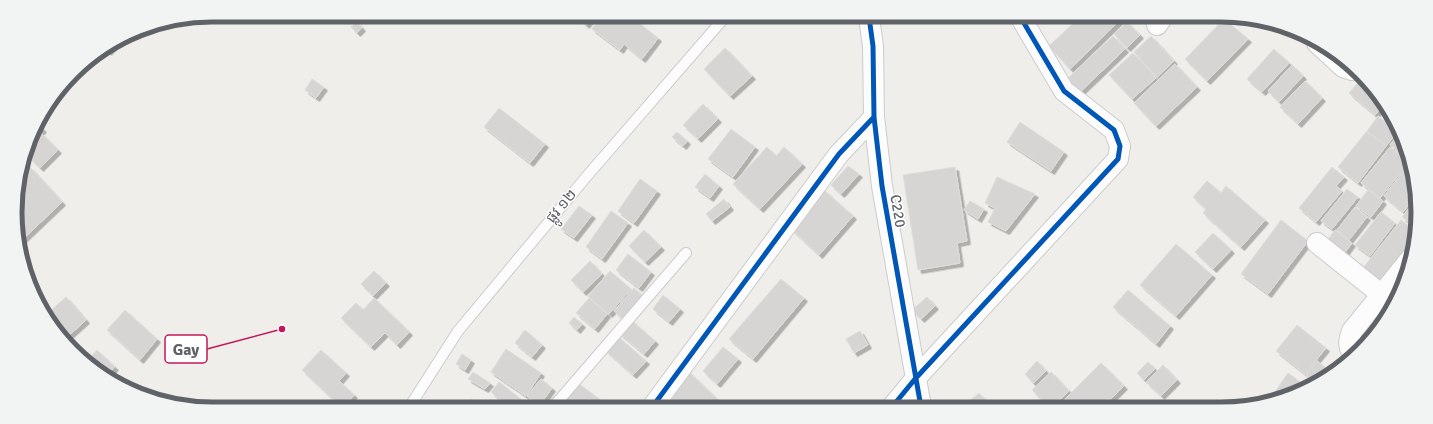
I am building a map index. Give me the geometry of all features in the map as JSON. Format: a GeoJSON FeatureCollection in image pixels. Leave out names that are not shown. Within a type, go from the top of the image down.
{"type":"FeatureCollection","features":[{"type":"Feature","properties":{"kind":"street","name":"C220"},"geometry":{"type":"LineString","coordinates":[[870,22],[873,46],[874,117],[882,186],[920,402]]}},
{"type":"Feature","properties":{"kind":"street"},"geometry":{"type":"LineString","coordinates":[[896,402],[915,379],[1118,159],[1120,146],[1114,130],[1064,90],[1023,22]]}},
{"type":"Feature","properties":{"kind":"street"},"geometry":{"type":"LineString","coordinates":[[1335,60],[1344,67]]}},
{"type":"Feature","properties":{"kind":"street"},"geometry":{"type":"LineString","coordinates":[[656,402],[839,154],[874,117]]}},
{"type":"Feature","properties":{"kind":"street"},"geometry":{"type":"LineString","coordinates":[[1317,243],[1382,295]]}},
{"type":"Feature","properties":{"kind":"street"},"geometry":{"type":"LineString","coordinates":[[1351,350],[1349,340],[1352,331],[1402,269]]}},
{"type":"Feature","properties":{"kind":"lane","name":"ផ្លូវ ១២"},"geometry":{"type":"LineString","coordinates":[[413,402],[458,331],[587,176],[721,22]]}},
{"type":"Feature","properties":{"kind":"lane"},"geometry":{"type":"LineString","coordinates":[[557,402],[686,253]]}},
{"type":"Feature","properties":{"kind":"building"},"geometry":{"type":"Polygon","coordinates":[[[357,22],[362,28],[357,33],[351,27],[357,22]]]}},
{"type":"Feature","properties":{"kind":"building"},"geometry":{"type":"Polygon","coordinates":[[[597,22],[638,22],[658,38],[642,59],[624,44],[620,50],[592,29],[597,22]]]}},
{"type":"Feature","properties":{"kind":"building"},"geometry":{"type":"Polygon","coordinates":[[[1075,22],[1118,22],[1070,69],[1049,46],[1075,22]]]}},
{"type":"Feature","properties":{"kind":"building"},"geometry":{"type":"Polygon","coordinates":[[[1127,22],[1140,35],[1127,48],[1114,34],[1127,22]]]}},
{"type":"Feature","properties":{"kind":"building"},"geometry":{"type":"Polygon","coordinates":[[[1221,22],[1228,22],[1248,39],[1207,81],[1185,59],[1221,22]]]}},
{"type":"Feature","properties":{"kind":"building"},"geometry":{"type":"Polygon","coordinates":[[[1113,36],[1125,49],[1078,94],[1065,81],[1113,36]]]}},
{"type":"Feature","properties":{"kind":"building"},"geometry":{"type":"Polygon","coordinates":[[[1151,36],[1174,61],[1157,77],[1134,52],[1151,36]]]}},
{"type":"Feature","properties":{"kind":"building"},"geometry":{"type":"Polygon","coordinates":[[[725,48],[752,76],[730,96],[704,69],[725,48]]]}},
{"type":"Feature","properties":{"kind":"building"},"geometry":{"type":"Polygon","coordinates":[[[1274,49],[1289,63],[1262,92],[1247,79],[1274,49]]]}},
{"type":"Feature","properties":{"kind":"building"},"geometry":{"type":"Polygon","coordinates":[[[1133,53],[1156,78],[1132,99],[1109,75],[1133,53]]]}},
{"type":"Feature","properties":{"kind":"building"},"geometry":{"type":"Polygon","coordinates":[[[1175,64],[1197,87],[1156,126],[1134,103],[1175,64]]]}},
{"type":"Feature","properties":{"kind":"building"},"geometry":{"type":"Polygon","coordinates":[[[1292,65],[1303,76],[1279,102],[1268,91],[1292,65]]]}},
{"type":"Feature","properties":{"kind":"building"},"geometry":{"type":"Polygon","coordinates":[[[312,79],[324,87],[316,98],[305,90],[312,79]]]}},
{"type":"Feature","properties":{"kind":"building"},"geometry":{"type":"Polygon","coordinates":[[[1305,81],[1322,98],[1298,124],[1280,107],[1305,81]]]}},
{"type":"Feature","properties":{"kind":"building"},"geometry":{"type":"Polygon","coordinates":[[[1359,82],[1372,96],[1381,108],[1375,115],[1349,93],[1359,82]]]}},
{"type":"Feature","properties":{"kind":"building"},"geometry":{"type":"Polygon","coordinates":[[[703,104],[718,119],[698,139],[683,125],[703,104]]]}},
{"type":"Feature","properties":{"kind":"building"},"geometry":{"type":"Polygon","coordinates":[[[499,108],[545,144],[530,163],[484,127],[499,108]]]}},
{"type":"Feature","properties":{"kind":"building"},"geometry":{"type":"Polygon","coordinates":[[[1378,116],[1390,126],[1395,135],[1386,146],[1367,131],[1378,116]]]}},
{"type":"Feature","properties":{"kind":"building"},"geometry":{"type":"Polygon","coordinates":[[[1020,122],[1064,152],[1051,171],[1007,142],[1020,122]]]}},
{"type":"Feature","properties":{"kind":"building"},"geometry":{"type":"Polygon","coordinates":[[[731,129],[755,147],[733,177],[708,159],[731,129]]]}},
{"type":"Feature","properties":{"kind":"building"},"geometry":{"type":"Polygon","coordinates":[[[1367,131],[1386,146],[1358,183],[1338,167],[1367,131]]]}},
{"type":"Feature","properties":{"kind":"building"},"geometry":{"type":"Polygon","coordinates":[[[677,132],[687,141],[683,146],[672,137],[677,132]]]}},
{"type":"Feature","properties":{"kind":"building"},"geometry":{"type":"Polygon","coordinates":[[[41,133],[58,150],[40,168],[30,158],[37,137],[41,133]]]}},
{"type":"Feature","properties":{"kind":"building"},"geometry":{"type":"Polygon","coordinates":[[[1396,137],[1402,154],[1390,145],[1396,137]]]}},
{"type":"Feature","properties":{"kind":"building"},"geometry":{"type":"Polygon","coordinates":[[[767,147],[776,156],[784,147],[802,164],[760,209],[733,184],[767,147]]]}},
{"type":"Feature","properties":{"kind":"building"},"geometry":{"type":"Polygon","coordinates":[[[1390,147],[1403,157],[1406,166],[1380,198],[1361,183],[1390,147]]]}},
{"type":"Feature","properties":{"kind":"building"},"geometry":{"type":"Polygon","coordinates":[[[848,166],[859,174],[841,194],[831,185],[848,166]]]}},
{"type":"Feature","properties":{"kind":"building"},"geometry":{"type":"Polygon","coordinates":[[[30,167],[62,202],[24,238],[22,224],[22,200],[27,170],[30,167]]]}},
{"type":"Feature","properties":{"kind":"building"},"geometry":{"type":"Polygon","coordinates":[[[955,167],[967,241],[957,243],[960,263],[918,270],[903,175],[955,167]]]}},
{"type":"Feature","properties":{"kind":"building"},"geometry":{"type":"Polygon","coordinates":[[[1332,167],[1344,177],[1336,186],[1342,191],[1316,222],[1299,208],[1332,167]]]}},
{"type":"Feature","properties":{"kind":"building"},"geometry":{"type":"Polygon","coordinates":[[[1406,168],[1411,202],[1403,212],[1384,196],[1406,168]]]}},
{"type":"Feature","properties":{"kind":"building"},"geometry":{"type":"Polygon","coordinates":[[[705,174],[719,186],[710,198],[695,187],[705,174]]]}},
{"type":"Feature","properties":{"kind":"building"},"geometry":{"type":"Polygon","coordinates":[[[997,177],[1035,194],[1006,231],[988,222],[995,208],[985,203],[997,177]]]}},
{"type":"Feature","properties":{"kind":"building"},"geometry":{"type":"Polygon","coordinates":[[[640,179],[657,191],[634,223],[618,211],[640,179]]]}},
{"type":"Feature","properties":{"kind":"building"},"geometry":{"type":"Polygon","coordinates":[[[1207,181],[1221,193],[1226,186],[1265,220],[1241,247],[1203,213],[1206,209],[1193,197],[1207,181]]]}},
{"type":"Feature","properties":{"kind":"building"},"geometry":{"type":"Polygon","coordinates":[[[1347,189],[1358,197],[1332,229],[1321,221],[1347,189]]]}},
{"type":"Feature","properties":{"kind":"building"},"geometry":{"type":"Polygon","coordinates":[[[824,190],[853,216],[819,255],[790,228],[824,190]]]}},
{"type":"Feature","properties":{"kind":"building"},"geometry":{"type":"Polygon","coordinates":[[[1368,190],[1383,201],[1371,217],[1356,206],[1368,190]]]}},
{"type":"Feature","properties":{"kind":"building"},"geometry":{"type":"Polygon","coordinates":[[[724,199],[730,207],[712,221],[706,214],[724,199]]]}},
{"type":"Feature","properties":{"kind":"building"},"geometry":{"type":"Polygon","coordinates":[[[970,201],[984,209],[978,219],[964,210],[970,201]]]}},
{"type":"Feature","properties":{"kind":"building"},"geometry":{"type":"Polygon","coordinates":[[[579,206],[592,215],[574,238],[561,229],[579,206]]]}},
{"type":"Feature","properties":{"kind":"building"},"geometry":{"type":"Polygon","coordinates":[[[1411,206],[1411,224],[1402,217],[1411,206]]]}},
{"type":"Feature","properties":{"kind":"building"},"geometry":{"type":"Polygon","coordinates":[[[1355,207],[1367,217],[1349,240],[1337,230],[1355,207]]]}},
{"type":"Feature","properties":{"kind":"building"},"geometry":{"type":"Polygon","coordinates":[[[611,211],[628,223],[602,259],[586,247],[611,211]]]}},
{"type":"Feature","properties":{"kind":"building"},"geometry":{"type":"Polygon","coordinates":[[[1381,212],[1395,223],[1370,256],[1355,245],[1381,212]]]}},
{"type":"Feature","properties":{"kind":"building"},"geometry":{"type":"Polygon","coordinates":[[[1281,220],[1308,241],[1268,294],[1241,274],[1281,220]]]}},
{"type":"Feature","properties":{"kind":"building"},"geometry":{"type":"Polygon","coordinates":[[[1401,220],[1410,227],[1406,254],[1383,284],[1363,268],[1401,220]]]}},
{"type":"Feature","properties":{"kind":"building"},"geometry":{"type":"Polygon","coordinates":[[[644,230],[661,247],[645,262],[629,246],[644,230]]]}},
{"type":"Feature","properties":{"kind":"building"},"geometry":{"type":"Polygon","coordinates":[[[1335,230],[1352,243],[1343,255],[1326,242],[1335,230]]]}},
{"type":"Feature","properties":{"kind":"building"},"geometry":{"type":"Polygon","coordinates":[[[1213,233],[1231,250],[1213,269],[1195,252],[1213,233]]]}},
{"type":"Feature","properties":{"kind":"building"},"geometry":{"type":"Polygon","coordinates":[[[1176,244],[1212,275],[1176,316],[1140,285],[1176,244]]]}},
{"type":"Feature","properties":{"kind":"building"},"geometry":{"type":"Polygon","coordinates":[[[628,254],[651,272],[639,288],[616,270],[628,254]]]}},
{"type":"Feature","properties":{"kind":"building"},"geometry":{"type":"Polygon","coordinates":[[[590,261],[602,274],[583,292],[571,280],[590,261]]]}},
{"type":"Feature","properties":{"kind":"building"},"geometry":{"type":"Polygon","coordinates":[[[374,271],[386,283],[373,296],[361,284],[374,271]]]}},
{"type":"Feature","properties":{"kind":"building"},"geometry":{"type":"Polygon","coordinates":[[[610,271],[631,289],[609,314],[588,296],[610,271]]]}},
{"type":"Feature","properties":{"kind":"building"},"geometry":{"type":"Polygon","coordinates":[[[781,279],[804,298],[753,359],[729,339],[781,279]]]}},
{"type":"Feature","properties":{"kind":"building"},"geometry":{"type":"Polygon","coordinates":[[[634,288],[645,298],[626,322],[614,311],[634,288]]]}},
{"type":"Feature","properties":{"kind":"building"},"geometry":{"type":"Polygon","coordinates":[[[1128,290],[1170,326],[1156,344],[1113,307],[1128,290]]]}},
{"type":"Feature","properties":{"kind":"building"},"geometry":{"type":"Polygon","coordinates":[[[663,295],[680,309],[669,322],[653,309],[663,295]]]}},
{"type":"Feature","properties":{"kind":"building"},"geometry":{"type":"Polygon","coordinates":[[[66,297],[86,320],[68,336],[50,311],[66,297]]]}},
{"type":"Feature","properties":{"kind":"building"},"geometry":{"type":"Polygon","coordinates":[[[927,297],[935,306],[921,319],[912,310],[927,297]]]}},
{"type":"Feature","properties":{"kind":"building"},"geometry":{"type":"Polygon","coordinates":[[[374,298],[409,332],[397,345],[385,333],[371,347],[341,318],[356,303],[363,310],[374,298]]]}},
{"type":"Feature","properties":{"kind":"building"},"geometry":{"type":"Polygon","coordinates":[[[589,298],[607,314],[595,329],[576,313],[589,298]]]}},
{"type":"Feature","properties":{"kind":"building"},"geometry":{"type":"Polygon","coordinates":[[[125,310],[157,339],[140,360],[107,330],[125,310]]]}},
{"type":"Feature","properties":{"kind":"building"},"geometry":{"type":"Polygon","coordinates":[[[574,317],[582,324],[577,330],[569,323],[574,317]]]}},
{"type":"Feature","properties":{"kind":"building"},"geometry":{"type":"Polygon","coordinates":[[[630,319],[655,341],[644,354],[618,332],[630,319]]]}},
{"type":"Feature","properties":{"kind":"building"},"geometry":{"type":"Polygon","coordinates":[[[1297,325],[1326,348],[1305,374],[1276,351],[1297,325]]]}},
{"type":"Feature","properties":{"kind":"building"},"geometry":{"type":"Polygon","coordinates":[[[525,330],[542,345],[532,357],[515,343],[525,330]]]}},
{"type":"Feature","properties":{"kind":"building"},"geometry":{"type":"Polygon","coordinates":[[[860,331],[868,345],[854,353],[846,339],[860,331]]]}},
{"type":"Feature","properties":{"kind":"building"},"geometry":{"type":"Polygon","coordinates":[[[616,335],[646,361],[633,375],[604,349],[616,335]]]}},
{"type":"Feature","properties":{"kind":"building"},"geometry":{"type":"Polygon","coordinates":[[[723,347],[738,359],[717,384],[703,371],[723,347]]]}},
{"type":"Feature","properties":{"kind":"building"},"geometry":{"type":"Polygon","coordinates":[[[506,349],[541,373],[526,396],[491,372],[506,349]]]}},
{"type":"Feature","properties":{"kind":"building"},"geometry":{"type":"Polygon","coordinates":[[[97,350],[115,367],[110,372],[90,358],[97,350]]]}},
{"type":"Feature","properties":{"kind":"building"},"geometry":{"type":"Polygon","coordinates":[[[321,350],[346,373],[339,381],[354,395],[348,402],[336,402],[302,370],[321,350]]]}},
{"type":"Feature","properties":{"kind":"building"},"geometry":{"type":"Polygon","coordinates":[[[462,354],[471,360],[465,370],[456,364],[462,354]]]}},
{"type":"Feature","properties":{"kind":"building"},"geometry":{"type":"Polygon","coordinates":[[[1037,361],[1046,371],[1033,383],[1025,374],[1037,361]]]}},
{"type":"Feature","properties":{"kind":"building"},"geometry":{"type":"Polygon","coordinates":[[[1317,361],[1328,369],[1311,379],[1306,375],[1317,361]]]}},
{"type":"Feature","properties":{"kind":"building"},"geometry":{"type":"Polygon","coordinates":[[[1148,362],[1155,369],[1144,380],[1137,373],[1148,362]]]}},
{"type":"Feature","properties":{"kind":"building"},"geometry":{"type":"Polygon","coordinates":[[[1101,363],[1124,386],[1108,402],[1062,402],[1101,363]]]}},
{"type":"Feature","properties":{"kind":"building"},"geometry":{"type":"Polygon","coordinates":[[[1163,365],[1177,380],[1161,396],[1146,382],[1163,365]]]}},
{"type":"Feature","properties":{"kind":"building"},"geometry":{"type":"Polygon","coordinates":[[[687,370],[717,399],[714,402],[674,402],[669,397],[687,370]]]}},
{"type":"Feature","properties":{"kind":"building"},"geometry":{"type":"Polygon","coordinates":[[[473,372],[490,383],[485,389],[468,379],[473,372]]]}},
{"type":"Feature","properties":{"kind":"building"},"geometry":{"type":"Polygon","coordinates":[[[1051,372],[1069,391],[1058,402],[1043,402],[1032,390],[1051,372]]]}},
{"type":"Feature","properties":{"kind":"building"},"geometry":{"type":"Polygon","coordinates":[[[1288,373],[1302,383],[1294,388],[1273,395],[1288,373]]]}},
{"type":"Feature","properties":{"kind":"building"},"geometry":{"type":"Polygon","coordinates":[[[541,379],[552,388],[542,402],[534,402],[527,396],[541,379]]]}},
{"type":"Feature","properties":{"kind":"building"},"geometry":{"type":"Polygon","coordinates":[[[499,382],[522,400],[521,402],[503,402],[491,392],[499,382]]]}},
{"type":"Feature","properties":{"kind":"building"},"geometry":{"type":"Polygon","coordinates":[[[578,383],[602,401],[601,402],[564,402],[578,383]]]}},
{"type":"Feature","properties":{"kind":"building"},"geometry":{"type":"Polygon","coordinates":[[[979,393],[987,402],[968,402],[979,393]]]}},
{"type":"Feature","properties":{"kind":"cycle path"},"geometry":{"type":"LineString","coordinates":[[870,22],[873,46],[874,117],[882,186],[920,402]]}},
{"type":"Feature","properties":{"kind":"cycle path"},"geometry":{"type":"LineString","coordinates":[[896,402],[915,379],[1118,159],[1120,146],[1114,130],[1064,91],[1023,22]]}},
{"type":"Feature","properties":{"kind":"cycle path"},"geometry":{"type":"LineString","coordinates":[[656,402],[839,154],[874,117]]}},
{"type":"Feature","properties":{"kind":"place","name":"Gay"},"geometry":{"type":"Point","coordinates":[282,329]}}]}
